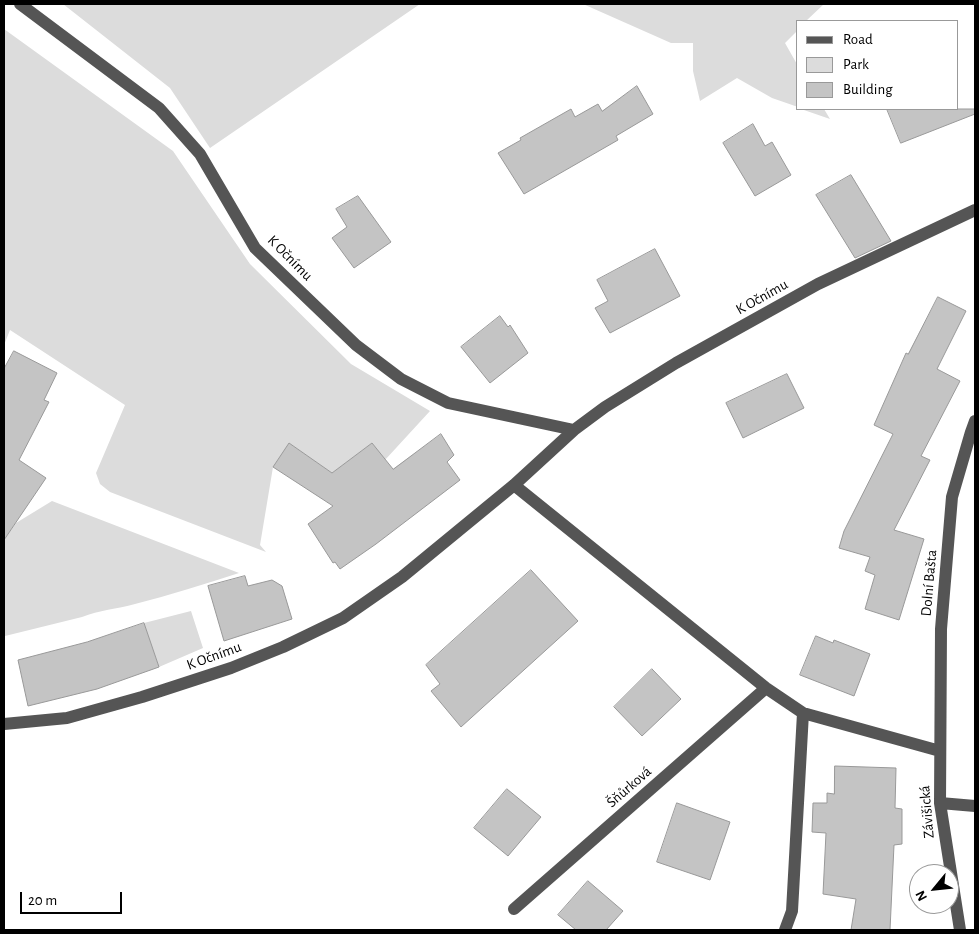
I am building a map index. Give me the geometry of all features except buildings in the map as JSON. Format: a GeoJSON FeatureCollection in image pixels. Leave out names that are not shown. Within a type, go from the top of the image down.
{"type":"FeatureCollection","features":[{"type":"Feature","properties":{"kind":"street","name":"K Očnímu"},"geometry":{"type":"LineString","coordinates":[[20,4],[159,108],[200,154],[255,248],[356,345],[402,379],[448,403],[574,430]]}},
{"type":"Feature","properties":{"kind":"street","name":"K Očnímu"},"geometry":{"type":"LineString","coordinates":[[4,724],[68,718],[142,697],[222,671],[283,647],[343,618],[402,577],[514,486],[574,430],[605,407],[676,363],[818,284],[975,210]]}},
{"type":"Feature","properties":{"kind":"street","name":"Dolní Bašta"},"geometry":{"type":"LineString","coordinates":[[940,750],[941,629],[952,497],[975,421]]}},
{"type":"Feature","properties":{"kind":"street"},"geometry":{"type":"LineString","coordinates":[[514,486],[766,688],[803,714],[940,750]]}},
{"type":"Feature","properties":{"kind":"street","name":"Šňůrková"},"geometry":{"type":"LineString","coordinates":[[514,909],[766,688]]}},
{"type":"Feature","properties":{"kind":"street"},"geometry":{"type":"LineString","coordinates":[[786,930],[792,911],[803,714]]}},
{"type":"Feature","properties":{"kind":"street","name":"Závišická"},"geometry":{"type":"LineString","coordinates":[[940,750],[940,803],[960,930]]}},
{"type":"Feature","properties":{"kind":"street"},"geometry":{"type":"LineString","coordinates":[[940,803],[975,806]]}},
{"type":"Feature","properties":{"kind":"green space"},"geometry":{"type":"Polygon","coordinates":[[[63,4],[420,4],[210,148],[170,88],[63,4]]]}},
{"type":"Feature","properties":{"kind":"green space"},"geometry":{"type":"Polygon","coordinates":[[[583,4],[824,4],[807,20],[796,20],[796,32],[785,43],[796,62],[796,106],[772,98],[737,78],[700,101],[693,71],[693,43],[671,43],[583,4]]]}},
{"type":"Feature","properties":{"kind":"green space"},"geometry":{"type":"Polygon","coordinates":[[[4,29],[173,151],[250,264],[351,364],[430,411],[385,460],[372,443],[332,473],[289,443],[273,467],[260,545],[266,552],[110,492],[100,484],[96,473],[125,405],[10,330],[4,345],[4,29]]]}},
{"type":"Feature","properties":{"kind":"green space"},"geometry":{"type":"Polygon","coordinates":[[[804,110],[825,110],[830,119],[804,110]]]}},
{"type":"Feature","properties":{"kind":"green space"},"geometry":{"type":"Polygon","coordinates":[[[52,501],[239,573],[148,601],[5,636],[4,540],[16,523],[52,501]]]}},
{"type":"Feature","properties":{"kind":"green space"},"geometry":{"type":"Polygon","coordinates":[[[191,611],[203,648],[159,667],[144,623],[191,611]]]}}]}
